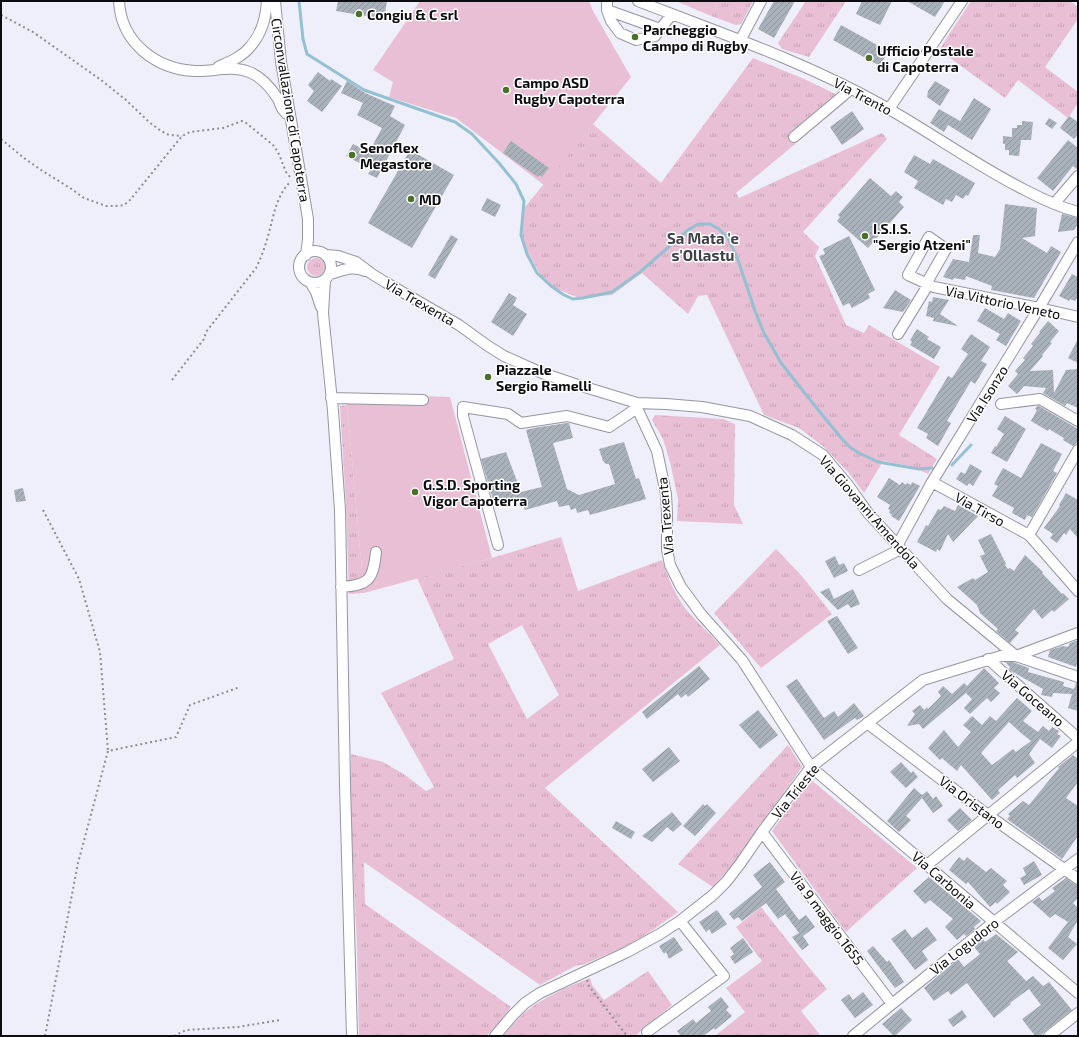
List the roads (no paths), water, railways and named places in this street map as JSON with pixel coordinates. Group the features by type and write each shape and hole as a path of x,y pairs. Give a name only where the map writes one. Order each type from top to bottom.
{"street":[{"path":"119,1 119,8 124,25 132,40 144,53 160,63 178,69 196,71 236,68 250,72 265,82 272,90 283,110 290,116"},
{"path":"214,70 234,60 250,48 263,25 267,1"},
{"name":"Circonvallazione di Capoterra","path":"275,1 281,62 308,219"},
{"name":"Via Trento","path":"638,1 796,63 851,89 889,109 1006,180 1054,204 1078,212"},
{"path":"740,41 762,1"},
{"path":"889,109 962,1"},
{"path":"607,5 612,21 620,33 636,40 655,36 672,14"},
{"path":"607,5 660,29"},
{"path":"794,137 851,89"},
{"path":"1054,204 1078,176"},
{"path":"308,219 314,240 331,264 331,269 327,277 323,313 340,510 352,1036"},
{"path":"306,255 308,219"},
{"name":"Via Isonzo","path":"899,547 932,482 1078,242"},
{"path":"312,252 338,256 356,262 372,274 359,268 345,269 316,283 310,282 302,276 300,271 300,261 312,252"},
{"name":"Via Trexenta","path":"372,274 459,325 504,356 542,372 637,405 657,451 668,512 667,549 670,565 681,587 701,614 742,660 811,767"},
{"path":"310,282 316,292 323,313"},
{"name":"Via Vittorio Veneto","path":"898,334 927,284 934,287 1078,317"},
{"path":"331,398 423,400"},
{"path":"1001,404 1040,399 1078,421"},
{"name":"Via Giovanni Amendola","path":"637,405 666,404 702,407 750,416 792,435 823,456 848,485 868,513 948,599 1016,656 1078,677"},
{"path":"498,545 463,416 463,407 508,414 521,423 567,416 609,426 637,405"},
{"path":"1029,535 1078,450"},
{"name":"Via Tirso","path":"932,482 1029,535 1078,591"},
{"path":"858,570 899,547"},
{"path":"341,587 358,585 366,581 371,576 376,552"},
{"name":"Via Trieste","path":"495,1036 525,1003 540,993 627,952 660,934 680,921 713,895 726,882 740,864 811,767 923,680 988,659 1001,656 1016,656 1078,633"},
{"name":"Via Goceano","path":"988,659 1078,738"},
{"name":"Via Oristano","path":"867,723 988,815 1078,879"},
{"path":"927,865 1078,742"},
{"name":"Via Carbonia","path":"811,767 1078,993"},
{"name":"Via 9 maggio 1655","path":"762,832 892,1004"},
{"name":"Via Logudoro","path":"853,1036 994,922 1078,859"},
{"path":"648,1032 724,976 680,921"},
{"path":"1049,1036 1078,1013"}],"waterway":[{"path":"299,1 303,39 307,54 364,90 455,122 472,134 499,163 516,184 524,201 521,235 527,254 537,273 551,286 573,299 612,292 640,272 688,230 698,224 710,224 719,229 728,238 738,260 764,333 781,363 842,439 851,448 878,462 919,469 932,468"},
{"path":"952,465 971,445"}],"place":[{"name":"Congiu & C srl","path":"359,14"},
{"name":"Parcheggio Campo di Rugby","path":"635,37"},
{"name":"Ufficio Postale di Capoterra","path":"869,58"},
{"name":"Campo ASD Rugby Capoterra","path":"506,90"},
{"name":"Senoflex Megastore","path":"352,155"},
{"name":"MD","path":"411,199"},
{"name":"I.S.I.S. \"Sergio Atzeni\"","path":"865,236"},
{"name":"Piazzale Sergio Ramelli","path":"488,377"},
{"name":"G.S.D. Sporting Vigor Capoterra","path":"415,492"}],"district":[{"name":"Sa Mata 'e s'Ollastu","path":"703,246"}]}
